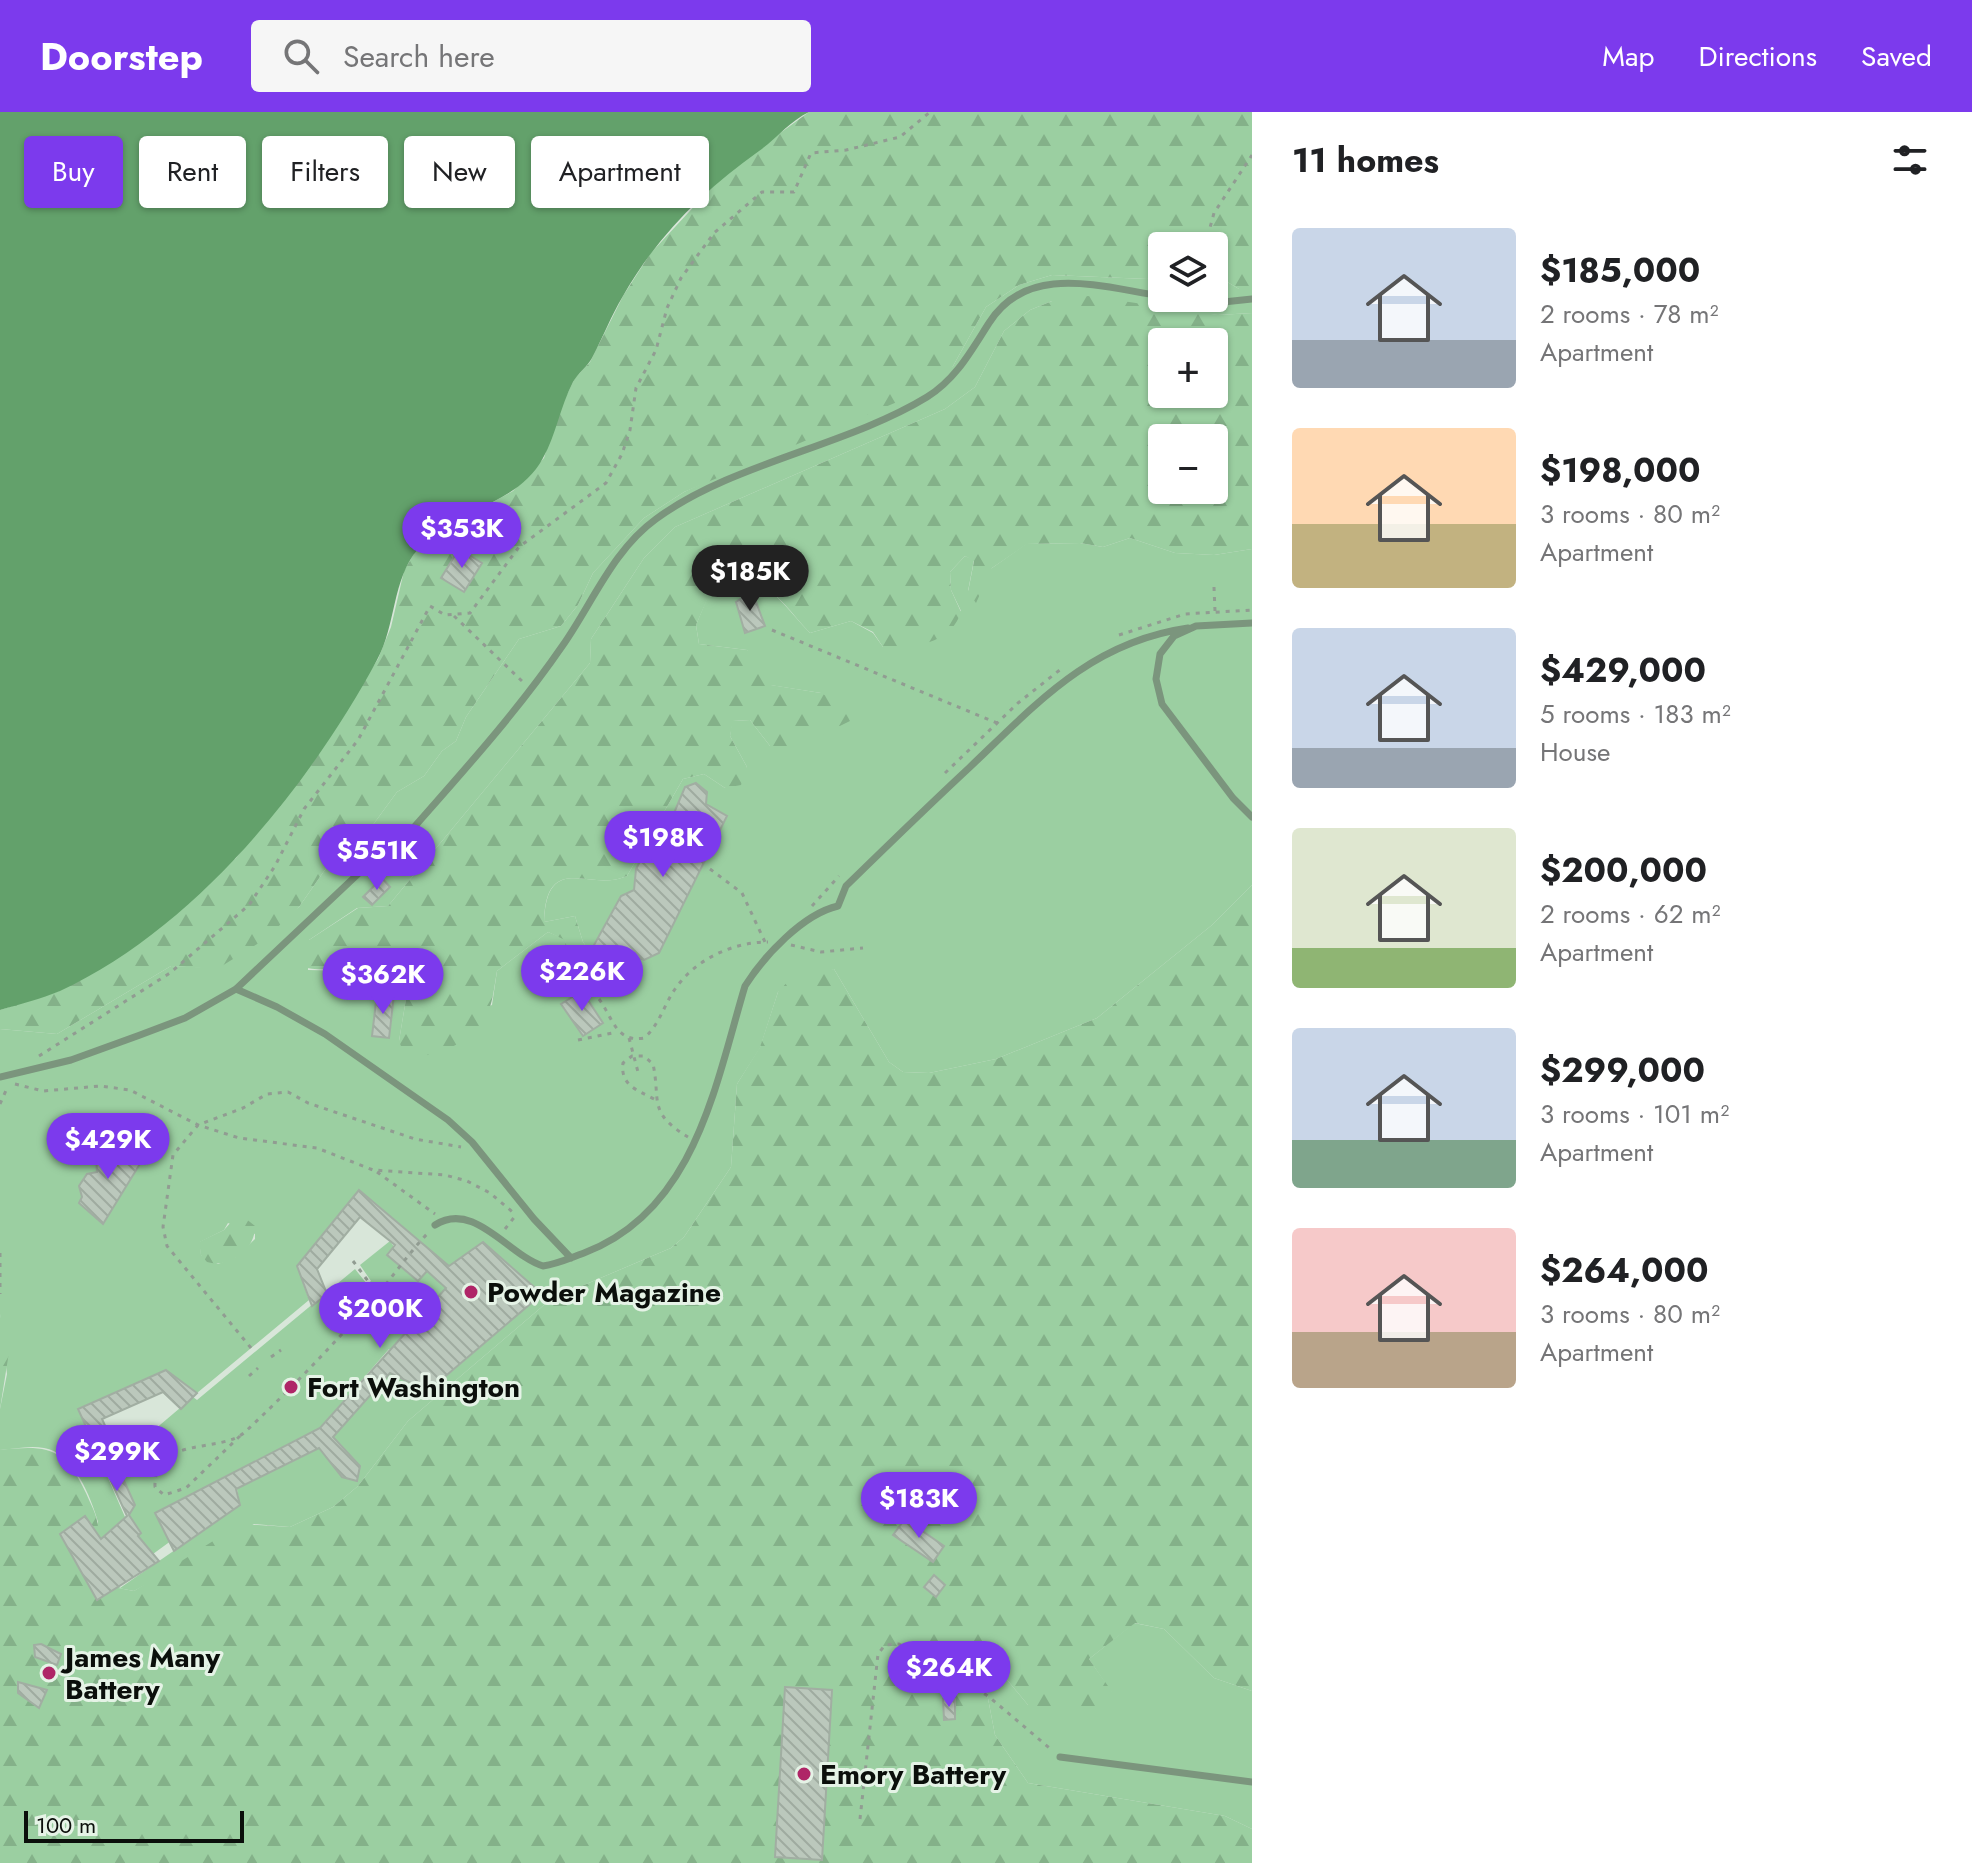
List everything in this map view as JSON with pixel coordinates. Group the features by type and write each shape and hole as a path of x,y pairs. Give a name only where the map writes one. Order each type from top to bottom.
{"lane":[{"path":"401,842 487,744 563,646 629,545 654,520 684,501 924,399 963,365 996,314 1028,291 1043,285 1074,282 1148,294"},
{"path":"1228,302 1252,299"},
{"path":"439,1223 461,1218 472,1221 543,1266 608,1243 648,1211 677,1176 715,1092 745,986 781,944 824,909 838,906 846,886 1043,696 1111,650 1153,633 1215,624 1252,623"},
{"path":"1188,628 1174,636 1160,654 1156,669 1158,696 1233,798 1252,817"},
{"path":"392,838 401,842 406,850 406,859 399,867 390,869 381,865 376,857 377,848 383,840 392,838"},
{"path":"0,1077 140,1035 185,1018 236,989 376,857"},
{"path":"236,989 277,1007 325,1034 448,1120 478,1149 534,1219 571,1258"},
{"path":"1060,1757 1252,1782"}],"path":[{"path":"0,1104 15,1075 170,973 249,905 275,866 304,809 358,740 430,606 445,615 470,613 519,547 606,483 626,442 636,388 656,350 667,308 681,278 714,233 762,192 794,192 811,153 846,150 900,137 930,112"},
{"path":"1206,232 1252,155"},
{"path":"1214,587 1215,624"},
{"path":"454,616 529,688"},
{"path":"772,630 997,723"},
{"path":"710,869 742,893 765,942"},
{"path":"599,999 617,1032 629,1038 644,1038 650,1033 674,989 695,967 719,953 765,942 821,952 863,948"},
{"path":"578,1040 617,1032"},
{"path":"629,1038 638,1072"},
{"path":"654,1099 653,1064 644,1056 632,1056 623,1063 621,1075 628,1085 654,1099 670,1124 694,1141"},
{"path":"9,1083 43,1091 100,1086 130,1090 198,1125 239,1138 317,1148 373,1170 422,1202 439,1223"},
{"path":"251,1348 167,1246 163,1227 173,1155 198,1125 243,1108 267,1094 288,1092 308,1103 415,1139 478,1149"},
{"path":"373,1170 445,1175 467,1181 490,1193 525,1223"},
{"path":"499,1239 516,1215"},
{"path":"240,1436 198,1445 170,1457 155,1474 155,1487 164,1495 186,1488 298,1383 378,1294 420,1241"},
{"path":"0,1253 0,1294"},
{"path":"353,1261 378,1294"},
{"path":"271,1357 281,1350"},
{"path":"249,1376 258,1368"},
{"path":"145,1426 170,1457"},
{"path":"860,1819 878,1654 885,1645 899,1644 988,1696 1060,1757"}],"green space":[{"path":"809,112 1252,112 1252,289 1239,289 1228,282 1228,232 1148,232 1148,279 1052,275 1019,285 986,307 953,366 916,394 684,492 644,518 593,573 578,605 561,626 519,639 466,717 456,741 442,751 424,776 397,792 356,848 329,864 299,907 265,939 217,969 171,966 57,1034 0,1029 0,1010 59,991 236,858 302,775 378,659 391,627 404,571 416,550 432,535 513,491 544,458 558,412 575,378 590,362 623,296 650,254 693,208 709,208 709,190 725,173"},
{"path":"1052,275 1147,279 1148,309 1052,301 1030,310 1004,331 975,387 945,409 675,527 644,558 591,639 590,663 388,906 357,908 309,940 308,970 352,971 381,986 407,993 399,1041 492,1005 497,971 548,932 565,939 565,967 600,965 583,942 575,916 544,922 547,900 553,887 562,880 573,878 613,880 627,876 683,779 704,774 725,788 747,767 730,736 732,721 750,720 770,746 821,693 770,685 747,650 699,644 696,625 716,577 734,577 760,584 810,633 851,621 873,633 883,647 961,611 951,590 950,572 965,556 974,560 968,591 992,568 1026,544 1080,543 1103,547 1130,538 1175,553 1214,555 1252,549 1252,885 1212,925 1097,1018 996,1059 929,1073 903,1072 889,1062 834,969 778,992 760,1048 737,1084 731,1167 684,1237 671,1248 551,1299 408,1421 358,1486 333,1507 290,1527 254,1524 134,1591 113,1587 89,1543 98,1522 91,1500 72,1467 54,1451 44,1448 0,1450 0,1409 7,1374 0,1314 0,1029 57,1034 171,966 217,968 299,907 329,864 356,848 397,792 424,776 442,751 456,741 466,717 519,639 561,626 578,605 593,573 644,518 684,492 953,366 986,307 1019,285","holes":["358,1191 449,1266 541,1295 429,1391 390,1373 333,1437 360,1466 357,1481 342,1477 320,1448 237,1489 240,1505 120,1588 95,1544 125,1517 78,1409 166,1370 197,1393 309,1300 297,1266","228,1223 255,1234 255,1239 236,1257 218,1264 201,1255 200,1242 224,1230"]},
{"path":"1228,282 1239,289 1252,289 1252,313 1218,315 1182,312 1228,312"},
{"path":"1088,296 1148,305 1148,312 1252,313 1252,549 1214,555 1175,553 1130,538 1103,547 1080,543 1027,544 992,568 976,603 968,592 974,561 965,556 950,572 951,590 961,612 956,623 940,638 906,647 883,647 873,632 851,621 810,633 771,591 760,584 734,577 717,577 696,625 699,644 747,650 765,662 771,685 821,693 846,706 850,721 789,751 770,746 750,720 733,721 730,736 747,767 741,785 725,788 704,774 683,779 627,876 613,880 573,878 562,880 553,887 547,900 544,922 575,916 583,942 600,965 599,978 573,976 567,966 565,940 548,932 497,971 488,1013 479,1027 449,1048 425,1056 414,1056 404,1054 399,1041 407,993 353,971 317,969 297,963 309,940 358,908 388,906 590,663 591,639 644,558 675,527 945,409 975,387 1004,331 1030,310 1052,301"},
{"path":"1252,885 1252,1691 1214,1678 1164,1629 1135,1623 1089,1659 1115,1696 1113,1711 1104,1715 1028,1705 994,1664 986,1661 982,1667 995,1735 1028,1783 1225,1816 1252,1829 1252,1863 0,1863 0,1450 43,1449 53,1452 70,1466 96,1515 98,1529 92,1537 113,1587 134,1591 240,1524 290,1527 333,1507 358,1486 408,1421 551,1299 671,1248 684,1237 731,1167 737,1084 760,1047 778,992 795,974 834,969 889,1062 903,1072 929,1073 996,1059 1097,1018 1212,925"},
{"path":"245,1218 255,1226 246,1249 224,1263 207,1262 201,1255 199,1242 224,1230 232,1221"},
{"path":"390,1241 418,1281 427,1271 448,1290 409,1358 389,1349 320,1428 220,1479 223,1503 153,1554 121,1550 140,1533 129,1515 135,1505 115,1461 148,1434 159,1449 165,1446 154,1430 193,1397 197,1400 355,1269 367,1284 371,1281 360,1265"},
{"path":"0,1314 9,1352 0,1409"},
{"path":"1134,1623 1164,1629 1214,1678 1252,1691 1252,1829 1225,1816 1028,1783 995,1735 982,1667 986,1661 994,1664 1028,1705 1114,1696 1089,1659"}],"shaded area":[{"path":"0,112 809,112 709,191 709,136 531,136 531,208 691,208 666,234 636,274 592,358 573,382 543,458 532,474 517,487 448,525 418,549 403,574 383,647 349,708 282,805 201,893 156,931 109,964 60,991 0,1010"}],"building":[{"path":"459,549 482,563 464,592 441,578"},
{"path":"752,591 765,626 745,633 736,602"},
{"path":"696,783 707,792 706,804 727,816 659,953 644,960 631,955 627,964 594,945 621,896 634,890 636,869 661,821 674,813 685,787"},
{"path":"382,878 390,887 372,905 363,897"},
{"path":"582,991 603,1023 583,1036 561,1004"},
{"path":"377,993 394,995 389,1038 372,1036"},
{"path":"106,1146 118,1146 143,1159 103,1224 79,1203 82,1197 79,1186 87,1174 97,1172 96,1156"},
{"path":"359,1190 449,1266 483,1242 542,1294 428,1391 390,1373 333,1437 360,1466 357,1481 342,1477 319,1448 236,1489 240,1505 174,1551 155,1513 320,1428 446,1288 427,1271 418,1281 387,1255 395,1245 360,1217 317,1269 327,1294 312,1306 297,1266"},
{"path":"166,1370 197,1393 181,1409 163,1392 102,1419 120,1458 115,1461 135,1505 129,1515 141,1533 138,1536 159,1561 97,1600 60,1534 85,1516 101,1539 127,1516 78,1409"},
{"path":"905,1519 944,1546 933,1562 893,1535"},
{"path":"934,1575 945,1585 936,1597 924,1587"},
{"path":"41,1644 61,1654 57,1665 35,1657 34,1645"},
{"path":"18,1682 47,1690 39,1708 18,1693"},
{"name":"Emory Battery","path":"785,1687 832,1690 822,1860 775,1857"},
{"path":"943,1699 955,1699 955,1719 944,1720"}],"place":[{"name":"Powder Magazine","path":"471,1292"},
{"name":"Fort Washington","path":"291,1387"},
{"name":"James Many Battery","path":"49,1673"},
{"name":"Emory Battery","path":"804,1774"}]}
